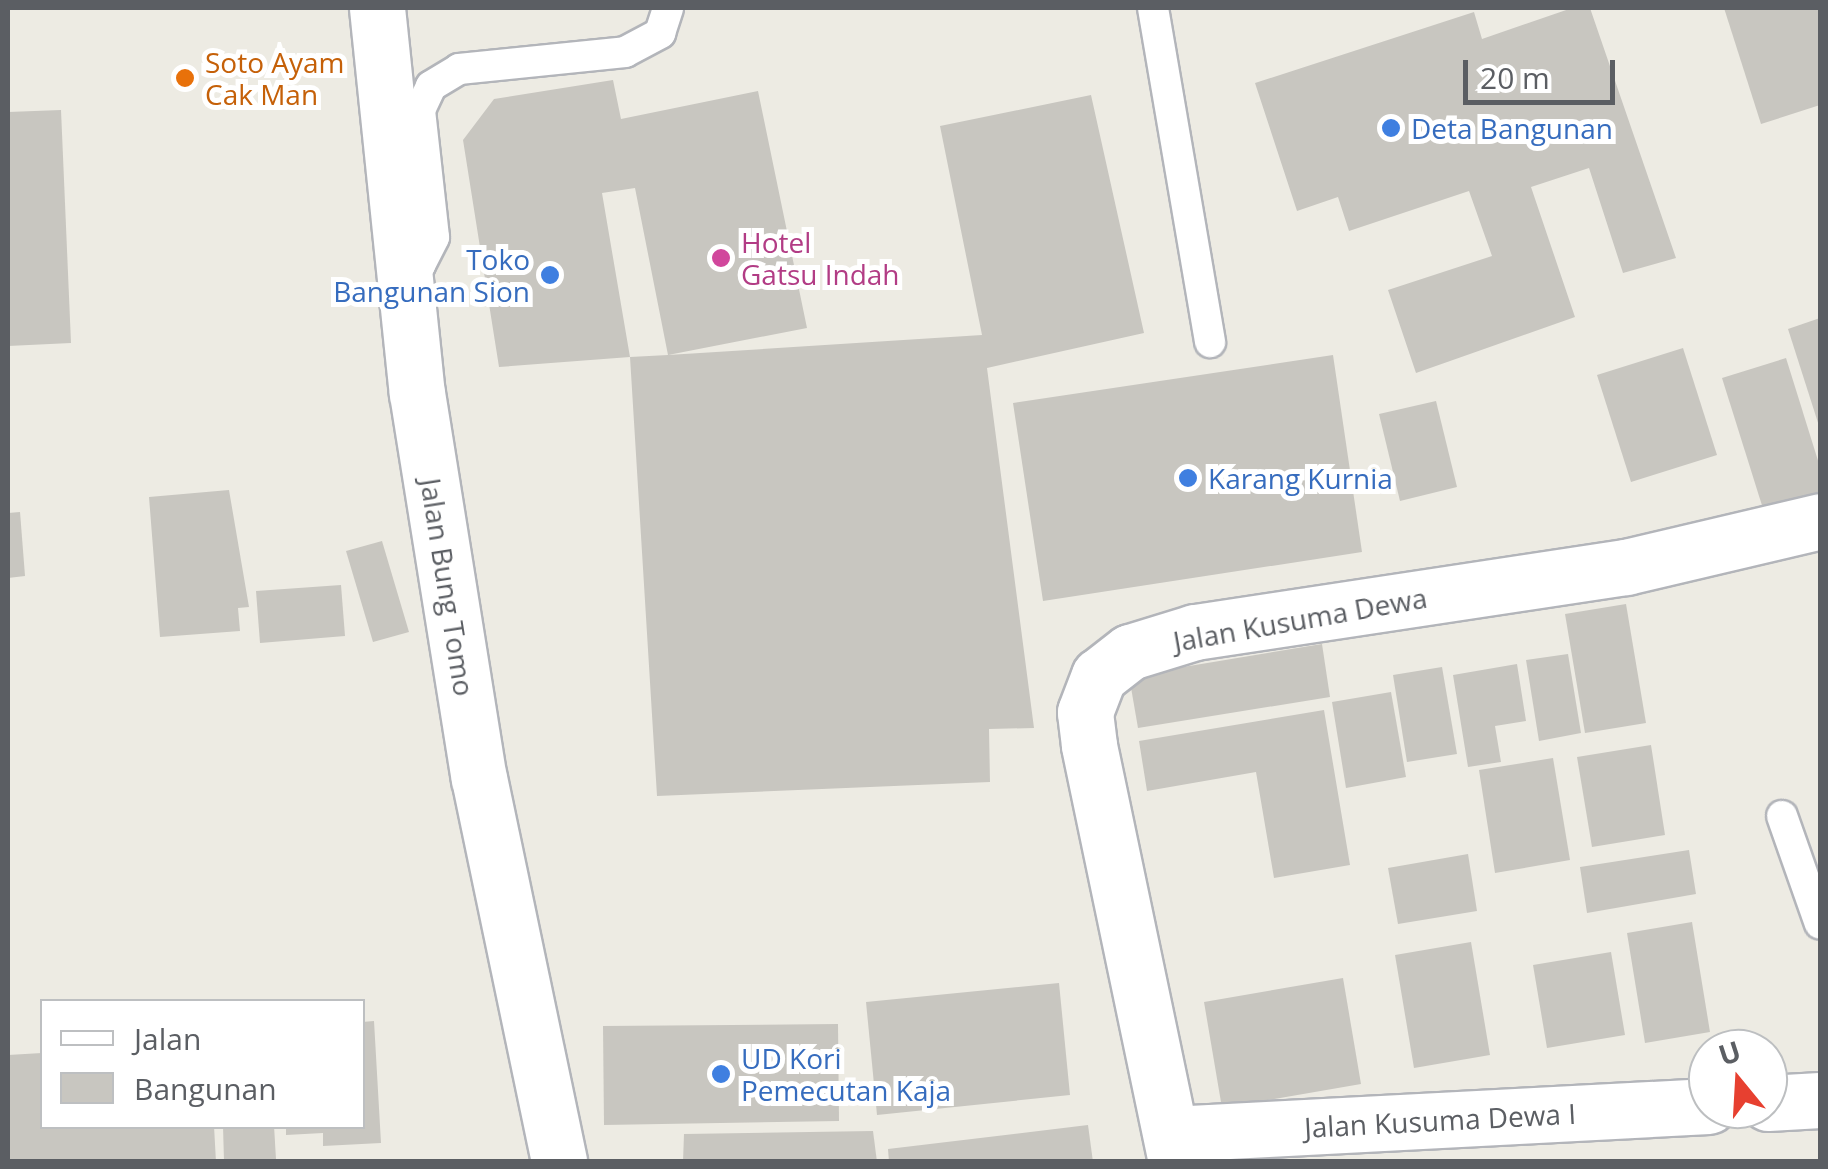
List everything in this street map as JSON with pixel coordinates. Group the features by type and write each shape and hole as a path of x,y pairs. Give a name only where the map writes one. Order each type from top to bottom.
{"street":[{"name":"Jalan Bung Tomo","path":"377,8 400,272 479,778 559,1162"},
{"name":"Jalan Kusuma Dewa","path":"1174,1148 1089,745 1085,712 1099,676 1130,652 1196,632 1626,567 1820,521"},
{"path":"1788,1101 1820,1100"},
{"name":"Jalan Kusuma Dewa I","path":"1174,1148 1688,1108"}],"lane":[{"path":"400,272 420,265 434,237 420,110 431,86 459,69 625,52 660,33 668,8"},
{"path":"1153,8 1210,342"},
{"path":"1782,816 1820,924"}],"building":[{"path":"1572,8 1590,8 1676,258 1623,273 1589,168 1531,187 1575,317 1416,373 1388,290 1492,256 1469,191 1349,231 1338,197 1297,211 1255,83 1474,12 1482,39"},
{"path":"1724,8 1820,8 1820,105 1761,124"},
{"path":"613,80 621,119 758,91 807,328 668,355 635,188 602,193 630,357 499,367 463,140 494,99"},
{"path":"1091,95 1144,333 987,368 1034,728 989,729 990,782 657,796 630,357 982,335 940,126"},
{"path":"61,110 71,343 8,346 8,112"},
{"path":"1820,318 1820,429 1788,329"},
{"path":"1683,348 1717,455 1631,482 1597,375"},
{"name":"Karang Kurnia","path":"1333,355 1362,552 1043,601 1013,403"},
{"path":"1786,358 1820,467 1820,497 1765,515 1722,378"},
{"path":"1436,401 1457,487 1400,501 1379,414"},
{"path":"229,490 249,607 238,608 240,631 160,637 149,497"},
{"path":"20,512 25,576 8,578 8,513"},
{"path":"382,541 409,632 373,642 346,551"},
{"path":"341,585 345,636 260,643 256,591"},
{"path":"1626,604 1646,723 1585,733 1565,614"},
{"path":"1322,644 1330,697 1138,728 1129,676"},
{"path":"1568,654 1581,733 1539,741 1526,660"},
{"path":"1517,664 1526,721 1495,726 1501,762 1468,767 1453,675"},
{"path":"1442,667 1457,754 1407,762 1393,675"},
{"path":"1391,692 1406,777 1346,788 1332,702"},
{"path":"1324,710 1350,865 1274,878 1256,772 1147,791 1139,741"},
{"path":"1651,745 1665,835 1592,847 1577,757"},
{"path":"1553,758 1570,860 1495,873 1479,770"},
{"path":"1689,850 1696,894 1587,913 1580,867"},
{"path":"1468,854 1477,911 1398,924 1388,868"},
{"path":"1692,922 1710,1029 1688,1029 1688,1036 1645,1043 1627,933"},
{"path":"1471,942 1490,1055 1414,1068 1395,955"},
{"path":"1611,952 1625,1035 1547,1048 1533,965"},
{"path":"1343,978 1361,1084 1222,1108 1204,1002"},
{"path":"1059,983 1070,1095 877,1115 866,1002"},
{"path":"374,1021 381,1143 323,1146 323,1133 286,1135 286,1129 365,1129 365,1022"},
{"name":"UD Kori Pemecutan Kaja","path":"838,1024 839,1121 604,1125 603,1026"},
{"path":"40,1053 40,1129 214,1129 216,1162 8,1162 8,1055"},
{"path":"1088,1125 1093,1162 889,1162 888,1149"},
{"path":"223,1129 274,1129 276,1159 224,1161"},
{"path":"873,1131 877,1162 683,1162 684,1134"}],"place":[{"name":"Soto Ayam Cak Man","path":"185,78"},
{"name":"Deta Bangunan","path":"1391,128"},
{"name":"Hotel Gatsu Indah","path":"721,258"},
{"name":"Toko Bangunan Sion","path":"550,275"},
{"name":"Karang Kurnia","path":"1188,478"},
{"name":"UD Kori Pemecutan Kaja","path":"721,1074"}]}
